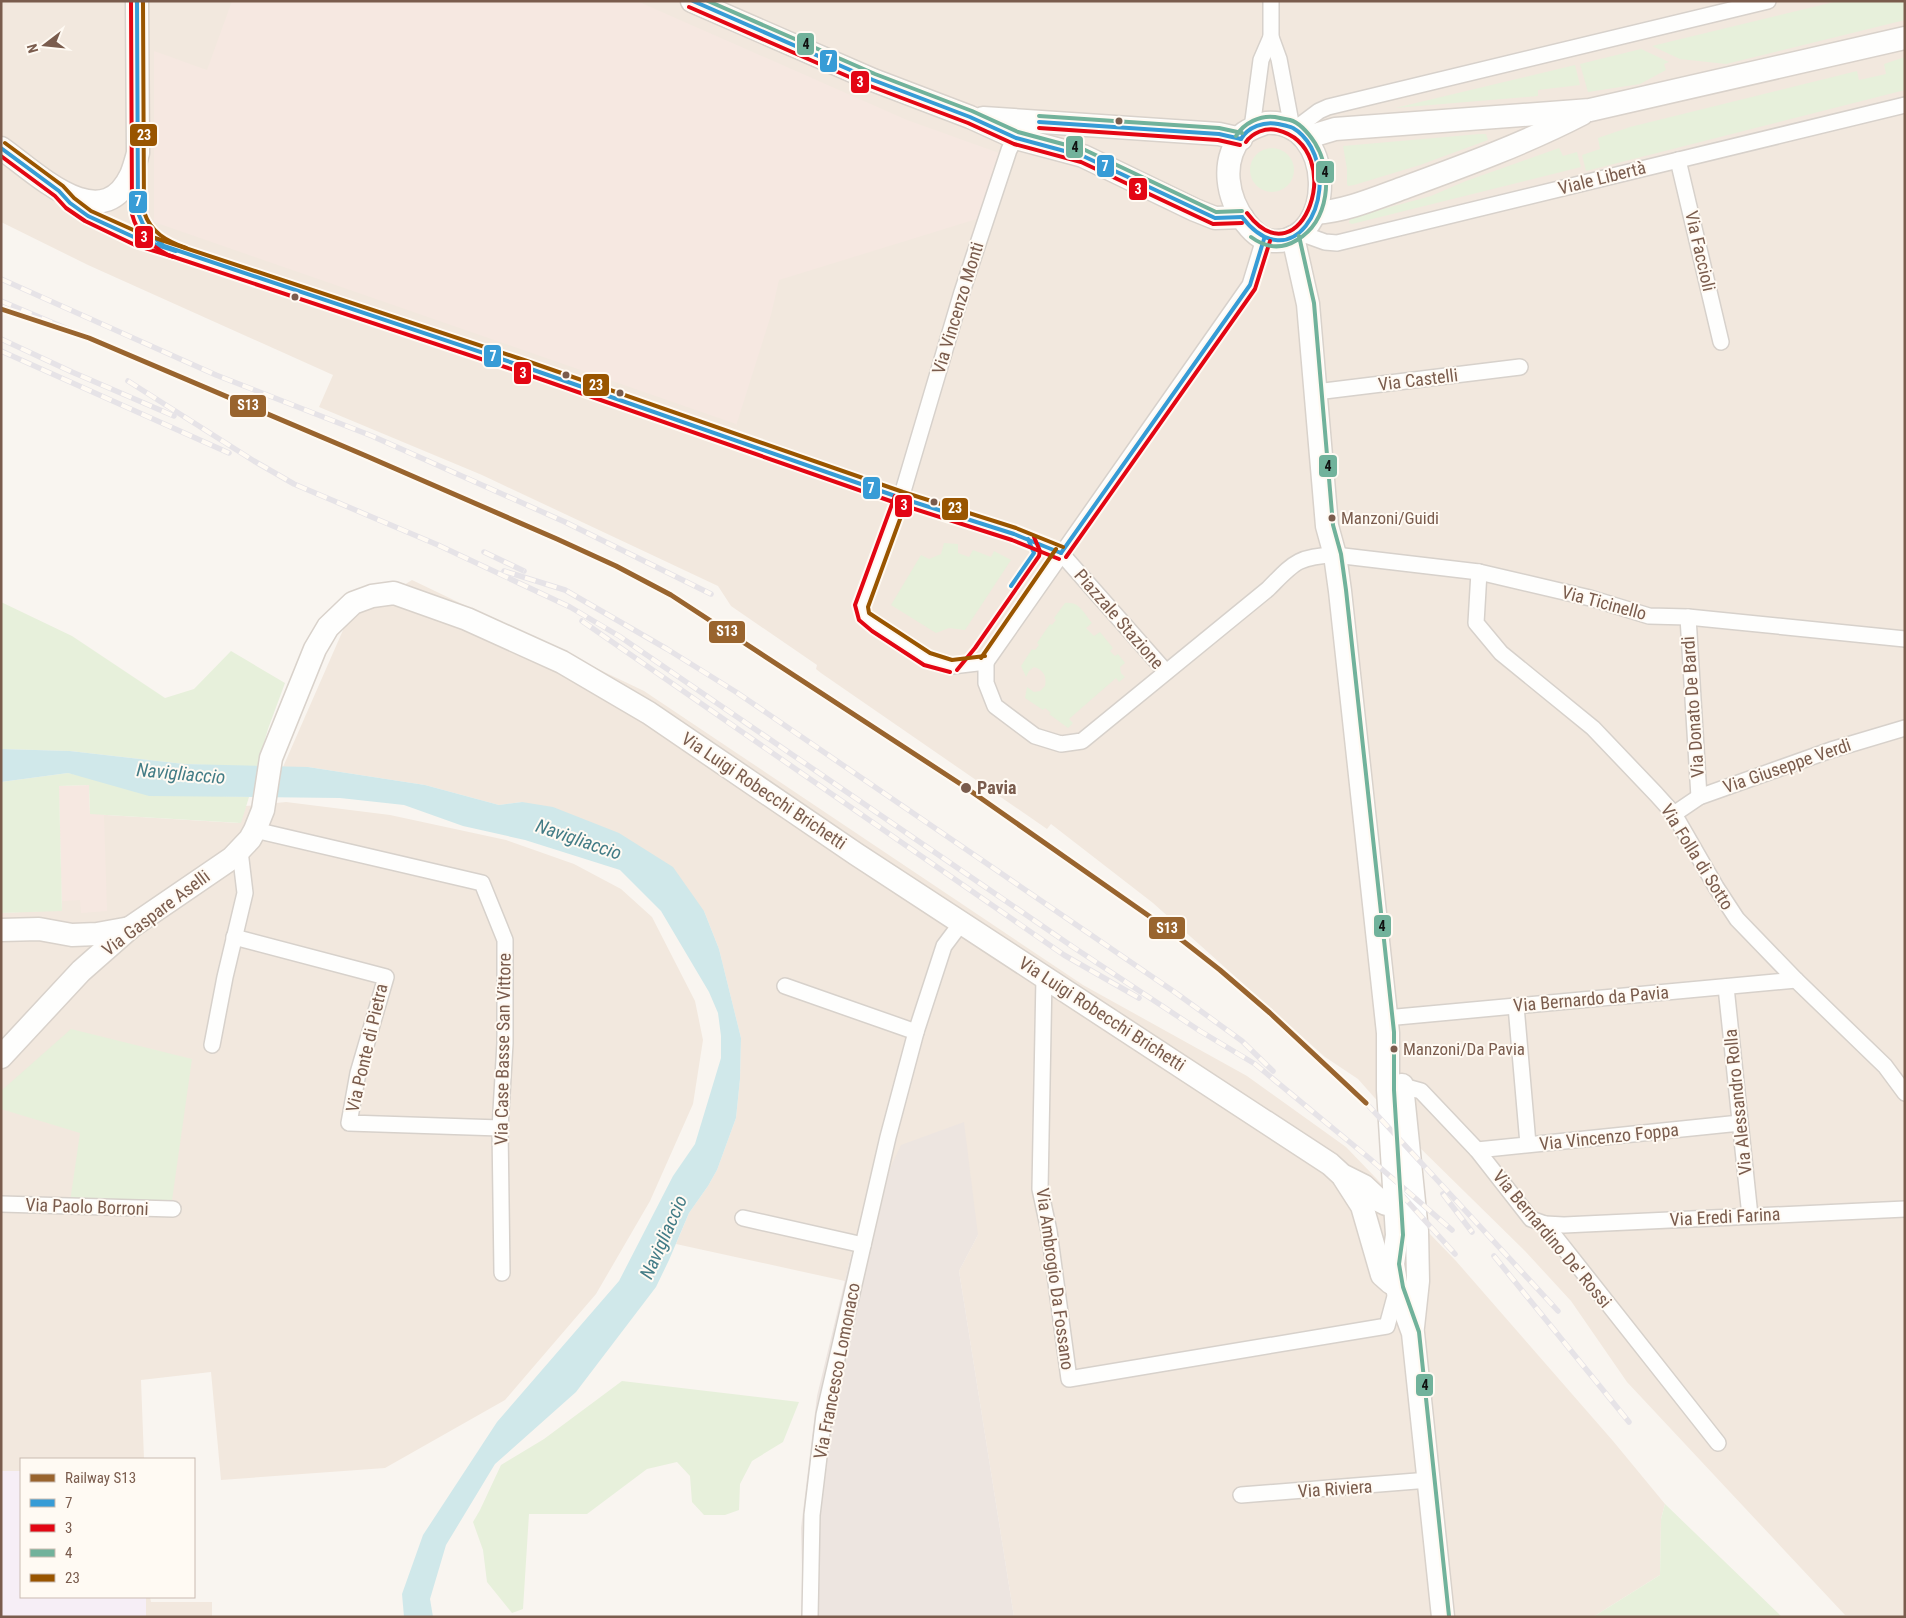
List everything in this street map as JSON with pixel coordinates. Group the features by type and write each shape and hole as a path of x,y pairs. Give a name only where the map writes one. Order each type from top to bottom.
{"street":[{"path":"137,1 139,221 147,234 170,249"},
{"path":"692,1 873,80 970,117 1019,130 1083,156 1194,210 1215,218 1242,217"},
{"path":"1271,1 1271,37 1279,59 1297,132 1316,158 1320,174 1320,191 1315,214 1309,225 1297,235 1274,241 1264,239 1252,230 1242,217 1234,205 1228,178 1234,151 1246,133 1261,60 1271,37"},
{"path":"1297,132 1319,111 1328,107 1768,1"},
{"path":"1019,130 1219,134 1246,133 1274,123 1297,132 1590,110 1905,38"},
{"name":"Viale Libertà","path":"1297,235 1336,243 1905,105"},
{"path":"1315,214 1342,210 1444,173 1546,132 1590,110"},
{"name":"Via Vincenzo Monti","path":"901,498 962,292 1009,150 1019,130"},
{"path":"1,148 60,191 70,203 96,220 138,239 170,249"},
{"path":"60,191 88,202 98,202 114,196 122,189 131,174 138,153"},
{"name":"Via Faccioli","path":"1678,160 1722,342"},
{"path":"1297,235 1308,304 1327,526 1335,555 1340,591 1395,1088 1408,1257 1418,1276 1413,1333 1443,1617"},
{"path":"901,498 861,607 864,617 927,659 952,666 986,662 1250,285 1264,239"},
{"name":"Piazzale Stazione","path":"170,249 525,367 901,498 1021,536 1061,553 1166,672 1082,741 1061,744 1035,736 995,706 986,683 986,662"},
{"name":"Via Castelli","path":"1316,392 1520,367"},
{"name":"Via Ticinello","path":"1166,672 1264,592 1292,565 1311,556 1335,555 1479,572 1590,598 1649,616 1688,617 1905,639"},
{"name":"Via Folla di Sotto","path":"1479,572 1476,623 1501,653 1593,728 1656,794 1674,814 1716,887 1737,919 1796,980 1885,1066 1905,1093"},
{"name":"Via Luigi Robecchi Brichetti","path":"259,820 271,758 314,649 328,627 353,603 372,596 394,593 467,620 562,662 649,713 856,854 1330,1164 1379,1202"},
{"name":"Via Donato De Bardi","path":"1688,617 1699,797"},
{"name":"Via Giuseppe Verdi","path":"1674,814 1699,797 1832,750 1905,728"},
{"name":"Via Gaspare Aselli","path":"1,1057 81,971 131,928 240,851 259,820"},
{"name":"Via Case Basse San Vittore","path":"259,820 482,883 505,940 504,1043 500,1128 502,1273"},
{"path":"212,1045 245,893 240,851"},
{"name":"Via Francesco Lomonaco","path":"810,1617 812,1515 824,1415 888,1137 916,1032 944,946 962,922"},
{"path":"1,930 39,929 72,935 98,934 131,928"},
{"name":"Via Ponte di Pietra","path":"234,937 386,977 358,1073 349,1123 500,1128"},
{"name":"Via Ambrogio Da Fossano","path":"1044,977 1040,1188 1049,1231 1069,1379 1387,1326 1397,1290"},
{"name":"Via Bernardo da Pavia","path":"1387,1025 1516,1006 1796,980"},
{"path":"785,986 916,1032"},
{"name":"Via Alessandro Rolla","path":"1726,987 1750,1216"},
{"path":"1516,1006 1528,1144"},
{"path":"1395,1088 1379,1202 1382,1275 1397,1290"},
{"name":"Via Bernardino De' Rossi","path":"1395,1088 1421,1091 1477,1150 1531,1219 1545,1224 1718,1443"},
{"name":"Via Vincenzo Foppa","path":"1477,1150 1740,1124"},
{"path":"1379,1202 1407,1233"},
{"name":"Via Paolo Borroni","path":"1,1204 173,1209"},
{"name":"Via Eredi Farina","path":"1545,1224 1564,1226 1905,1208"},
{"path":"743,1218 864,1245"},
{"path":"1407,1233 1392,1264 1397,1290 1413,1333"},
{"path":"1397,1290 1409,1288 1418,1276"},
{"name":"Via Riviera","path":"1241,1496 1412,1483 1429,1480"}],"shaded area":[{"path":"1,1 1905,1 1905,1617 1845,1615 1627,1382 1571,1301 1525,1251 1413,1141 1358,1079 1325,1057 1153,903 1051,824 1047,829 821,673 816,669 817,665 731,606 718,586 482,475 319,407 333,375 88,265 1,222"},
{"path":"232,1 637,1 907,120 1002,154 980,218 779,280 771,315 736,426 736,424 154,222 154,51 207,70"},
{"path":"412,580 644,691 1083,985 1247,1076 1346,1147 1456,1261 1613,1441 1665,1504 1661,1519 1660,1575 1593,1617 1014,1617 959,1271 978,1235 853,1247 845,1281 676,1244 689,1213 717,1170 736,1118 740,1079 741,1038 719,949 704,911 522,802 499,805 425,785 308,767 283,767 347,621"},
{"path":"89,785 90,814 104,814 107,911 81,913 80,900 62,901 59,786"},
{"path":"59,786 90,814 238,823 246,806 286,802 390,815 506,840 574,864 621,889 652,917 695,1001 703,1040 693,1104 650,1201 596,1294 505,1400 385,1468 221,1480 211,1372 141,1380 144,1458 20,1458 20,1598 150,1598 151,1602 212,1602 212,1617 1,1617 1,913 62,910"},
{"path":"964,1122 978,1235 959,1271 1014,1617 803,1617 801,1528 817,1396 853,1247 901,1145"},
{"path":"1,1471 20,1471 20,1598 146,1598 146,1617 1,1617"}],"green space":[{"path":"1838,1 1905,1 1905,20 1726,64 1680,59 1652,46"},
{"path":"1641,49 1669,62 1664,64 1666,70 1640,84 1588,92 1580,64"},
{"path":"1905,57 1905,90 1586,171 1582,155 1600,149 1598,138 1630,127 1857,71 1859,80 1886,74 1884,64"},
{"path":"1575,65 1580,85 1538,90 1538,96 1395,108"},
{"path":"1486,134 1488,140 1420,165 1354,185 1348,186 1347,184 1347,169 1343,146"},
{"path":"1276,148 1288,154 1293,161 1293,179 1288,186 1281,191 1268,192 1260,189 1253,182 1250,166 1253,158 1260,151"},
{"path":"1559,148 1563,156 1577,152 1581,167 1352,224 1349,223 1350,218 1431,196 1466,181"},
{"path":"944,543 958,544 958,553 969,557 973,550 991,557 994,551 1011,560 965,630 949,628 936,633 891,605 921,555 929,559 941,554"},
{"path":"1,602 72,636 165,698 194,689 231,651 285,683 268,729 257,767 184,764 70,751 1,749"},
{"path":"1065,603 1074,604 1081,608 1092,623 1086,628 1094,636 1100,632 1113,648 1110,651 1115,656 1118,654 1125,663 1120,667 1121,673 1125,677 1119,682 1116,678 1069,719 1073,723 1068,728 1049,714 1051,713 1045,708 1043,710 1025,698 1027,687 1034,692 1040,691 1045,686 1046,680 1044,674 1034,667 1026,677 1021,666 1032,649 1035,650 1039,645 1037,643 1050,624 1052,625 1056,620 1054,618"},
{"path":"68,773 112,783 158,790 249,797 241,823 90,814 89,785 59,786 62,911 1,913 1,782"},
{"path":"71,1029 192,1059 172,1200 70,1202 80,1133 1,1109 1,1091"},
{"path":"622,1381 799,1402 783,1442 752,1461 740,1484 739,1510 725,1515 704,1515 692,1502 690,1476 677,1462 647,1469 587,1514 529,1514 523,1609 512,1613 487,1582 483,1550 473,1522 501,1465 544,1439"},
{"path":"1665,1504 1782,1617 1593,1617 1660,1575 1661,1519"}],"water":[{"name":"Navigliaccio","path":"1,749 70,751 184,764 308,767 425,785 499,805 522,802 553,807 619,833 673,867 704,911 719,949 741,1038 740,1079 736,1118 717,1170 689,1213 656,1287 576,1392 495,1464 446,1545 430,1599 433,1617 404,1617 402,1594 423,1535 497,1422 619,1281 673,1176 695,1144 721,1058 718,1013 709,992 661,911 620,870 525,840 463,826 404,805 340,798 149,796 68,773 1,782"}],"railway":[{"path":"1,279 216,375 372,436 565,522 711,594"},
{"path":"1,301 89,338"},
{"path":"1,339 174,416"},
{"path":"1,351 229,453"},
{"path":"128,381 254,461 294,484 438,545 570,607 619,636 1073,947 1200,1031 1255,1064 1369,1158 1452,1230"},
{"path":"484,552 524,571"},
{"path":"504,571 565,590 667,649 736,692 1176,993 1242,1041 1273,1071"},
{"path":"582,621 1064,955 1139,998"},
{"path":"1366,1103 1558,1311"},
{"path":"1401,1194 1455,1254"},
{"path":"1443,1194 1472,1232"},
{"path":"1494,1256 1629,1422"}],"rail line":[{"name":"S13","path":"1,309 89,338 364,455 557,539 616,566 671,595 962,785 1169,930 1270,1013 1366,1103"}],"transit line":[{"name":"3","path":"131,1 132,214 141,233 161,251 168,255 523,373 899,504 1012,540 1059,559"},
{"name":"7","path":"137,1 138,213 146,231 164,246 525,367 901,498 1014,534 1061,553"},
{"name":"23","path":"143,1 144,212 155,231 186,248"},
{"name":"7","path":"693,1 873,80 970,117 1016,138 1083,156 1215,218 1242,217"},
{"name":"4","path":"708,1 875,74 972,111 1018,132 1085,150 1216,212 1242,211"},
{"name":"3","path":"689,7 870,86 968,123 1014,144 1081,162 1213,224 1242,223"},
{"name":"4","path":"1039,116 1219,128 1242,133"},
{"name":"4","path":"1236,136 1243,127 1264,117 1294,121 1301,126 1315,143 1325,169 1325,196 1322,209 1308,232 1291,243 1279,246 1262,244 1251,237"},
{"name":"7","path":"1039,122 1219,134 1241,139"},
{"name":"7","path":"1241,139 1252,128 1267,123 1291,127 1296,130 1311,147 1318,168 1319,190 1315,209 1306,226 1293,237 1278,240 1260,234 1242,217"},
{"name":"3","path":"1039,128 1218,140 1240,145"},
{"name":"3","path":"1246,142 1252,136 1268,129 1277,130 1299,142 1311,161 1314,183 1310,205 1300,223 1285,233 1267,231 1247,213"},
{"name":"23","path":"5,143 63,186 74,198 91,211 140,233 527,361 903,492 1016,528 1063,547"},
{"name":"7","path":"1,148 59,191 70,203 88,216 138,239 176,251"},
{"name":"3","path":"1,156 85,221 135,245 174,257"},
{"name":"4","path":"1299,236 1314,303 1333,525 1341,554 1346,590 1394,1032 1394,1090 1403,1235 1399,1264 1403,1287 1419,1332 1449,1616"},
{"name":"7","path":"1061,553 1250,285 1264,239"},
{"name":"3","path":"1066,557 1255,289 1270,241"},
{"name":"3","path":"895,496 855,605 859,620 872,631 924,665 950,672"},
{"name":"23","path":"907,500 868,607 869,613 930,653 952,660 985,656"},
{"name":"3","path":"957,670 975,648 1039,556 1040,551 1034,537"},
{"name":"7","path":"1011,586 1034,553 1028,539"},
{"name":"23","path":"981,658 1056,549"}],"place":[{"name":"Manzoni/Guidi","path":"1332,518"},
{"name":"Pavia","path":"966,788"},
{"name":"Manzoni/Da Pavia","path":"1394,1049"}]}
